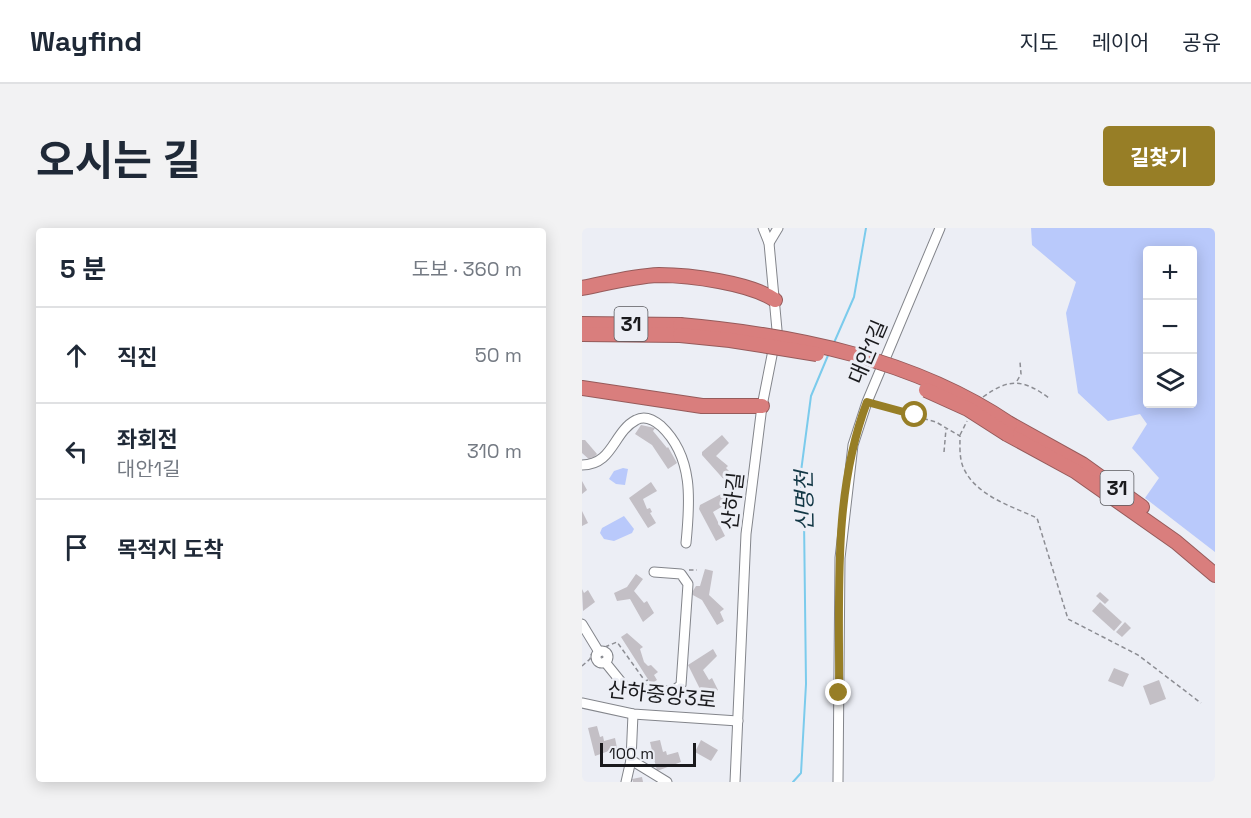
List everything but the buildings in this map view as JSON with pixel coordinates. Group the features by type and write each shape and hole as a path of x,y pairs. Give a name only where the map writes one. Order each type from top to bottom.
{"highway":[{"path":"582,288 661,275 736,284 765,293 775,300"},
{"name":"31","path":"582,324 680,330"},
{"path":"582,334 680,330 784,347 871,369 968,409 1009,429 1075,471 1176,542 1215,575"},
{"path":"582,388 702,406 762,406"},
{"name":"31","path":"1009,429 1090,470 1215,564"}],"street":[{"name":"산하길","path":"735,782 746,534 762,406 777,330 769,266 769,243 763,228"},
{"path":"769,243 778,228"},
{"name":"대안1길","path":"838,782 841,537 853,445 867,402 940,228"},
{"path":"582,465 595,464 607,456 626,427 638,418 646,417 659,424 683,454 690,507 686,543"},
{"path":"582,624 596,649 607,654 605,662 621,685 630,690 673,691 681,685 688,584 681,574 654,572"},
{"name":"산하중앙3로","path":"582,703 633,714 738,721"},
{"path":"627,782 631,760 633,714"},
{"path":"631,760 667,782"}],"path":[{"path":"1017,382 1021,374 1020,362"},
{"path":"978,402 995,388 1017,382 1049,398"},
{"path":"867,402 915,415 960,436"},
{"path":"969,417 960,436 963,468 971,480 993,497 1037,518 1068,619 1138,655 1201,703"},
{"path":"944,452 946,428"},
{"path":"582,666 596,649 606,648 617,642 645,681 648,680"},
{"path":"620,646 624,643"},
{"path":"629,659 633,656"}],"shaded area":[{"path":"1031,228 1215,228 1215,552 1145,498 1159,478 1132,448 1147,424 1140,414 1108,421 1078,393 1066,313 1076,282 1032,245"},
{"path":"628,469 625,485 616,484 609,479 614,471"},
{"path":"624,516 634,529 632,533 614,541 604,539 600,533 602,528"}],"waterway":[{"name":"신명천","path":"833,345 854,297 866,228"},
{"name":"신명천","path":"793,782 801,773 806,684 804,519 800,479 811,396 829,353"}],"route":[{"path":"839,693 841,537 853,445 867,402 915,415"}]}
